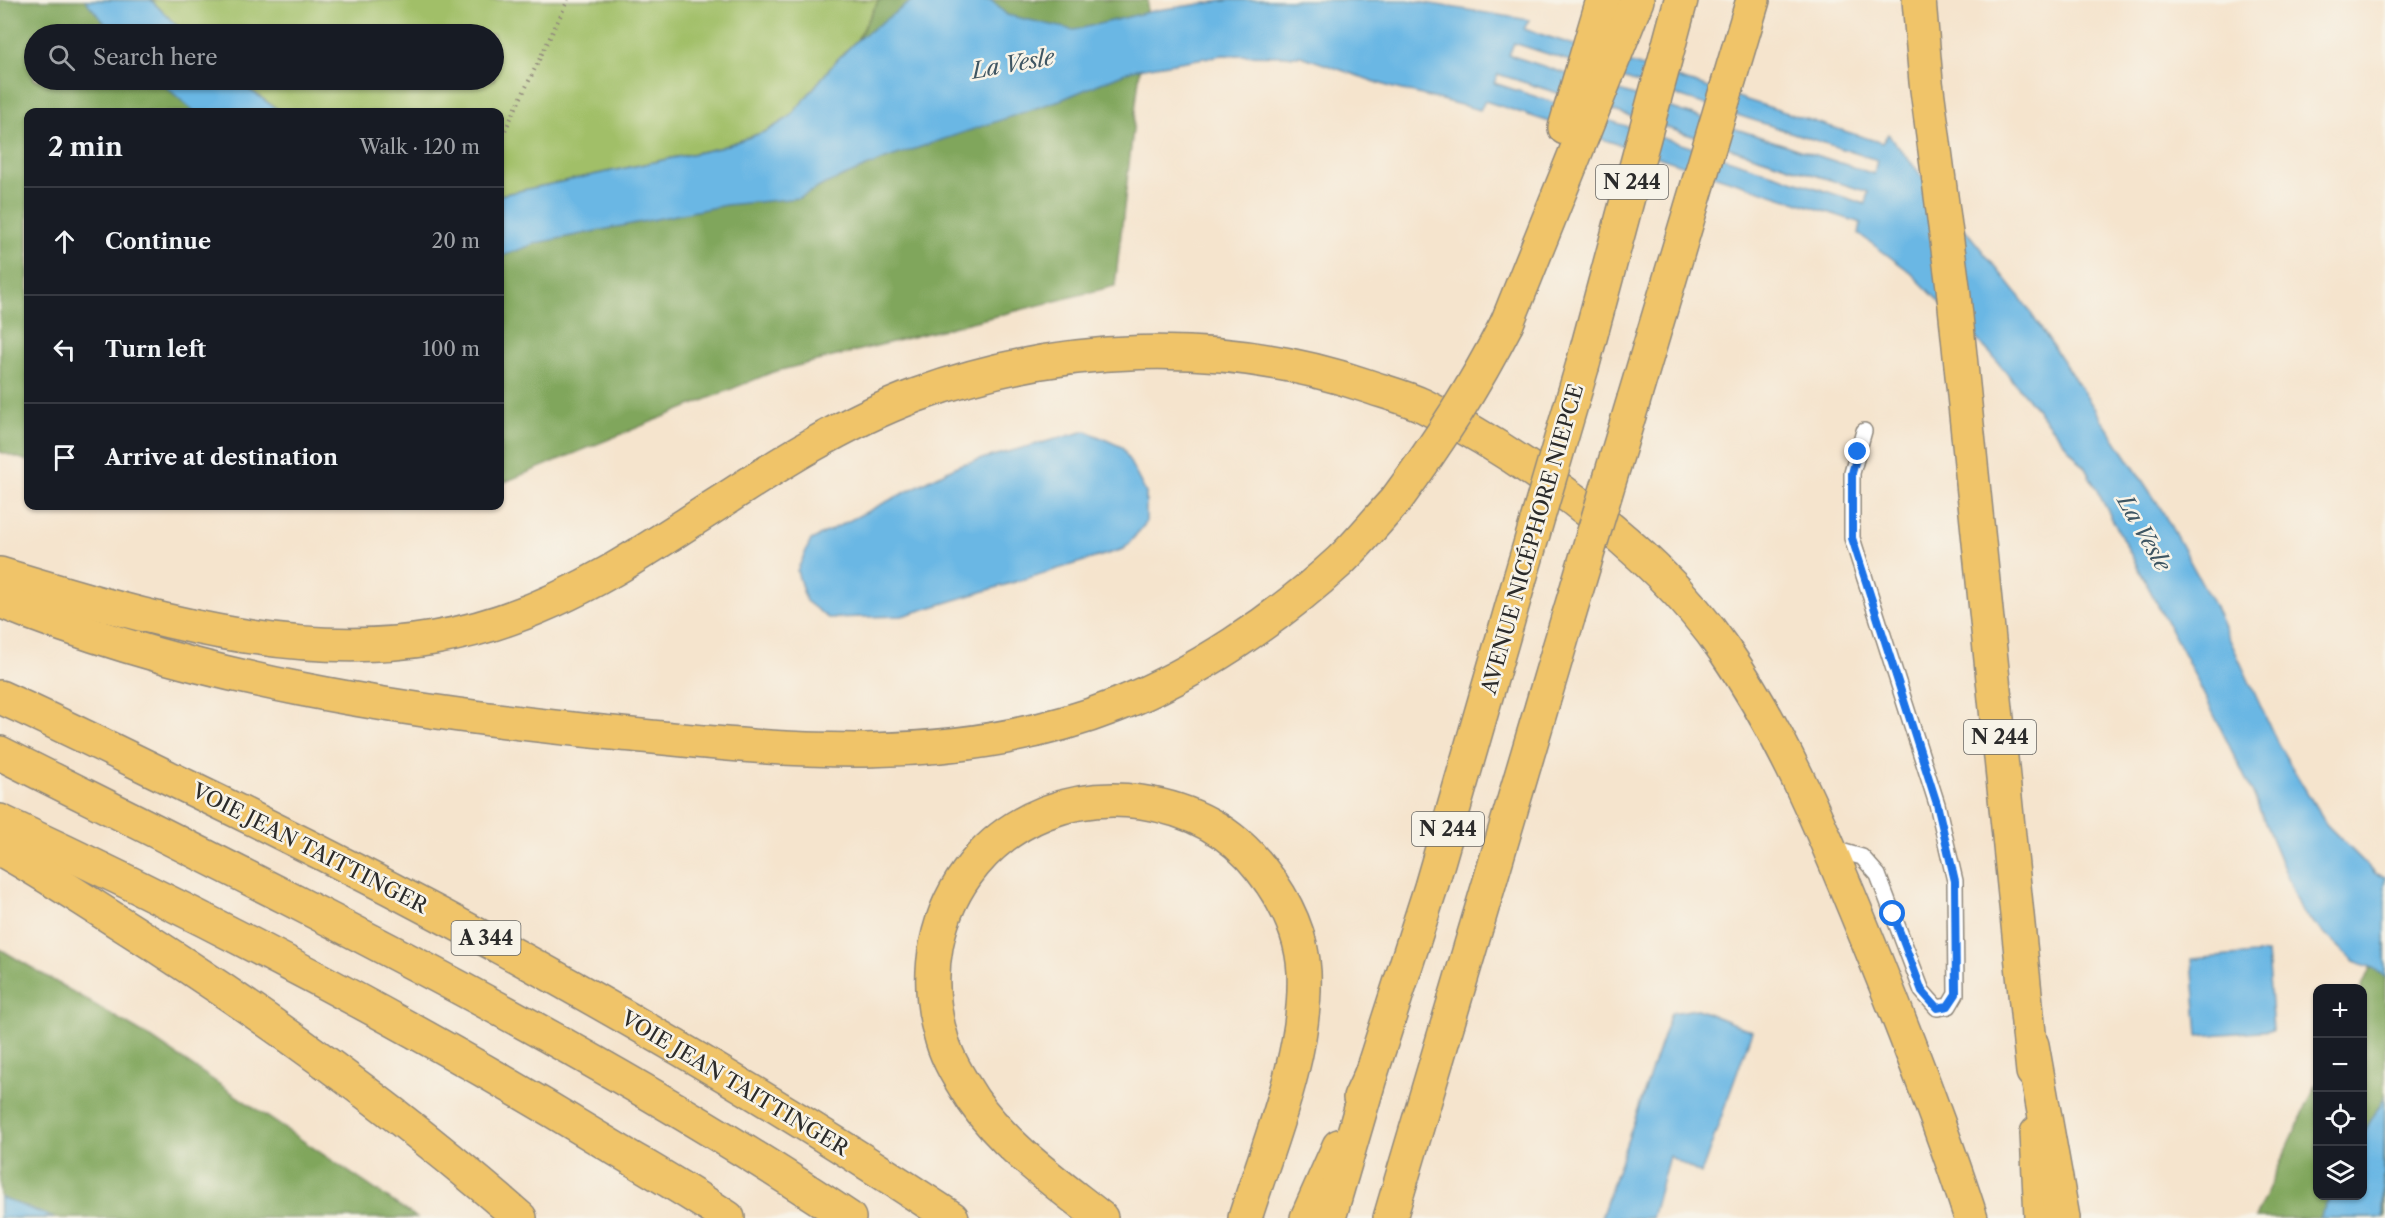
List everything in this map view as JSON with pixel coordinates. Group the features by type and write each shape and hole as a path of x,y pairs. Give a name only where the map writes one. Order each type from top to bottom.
{"highway":[{"path":"1507,323 1603,0"},
{"path":"0,601 51,622 160,656 379,705 494,722 759,748 834,752 905,751 975,742 1046,727 1115,706 1182,673 1246,635 1297,598 1342,559 1395,500 1442,438 1475,385 1507,323 1636,0"},
{"name":"AVENUE NICÉPHORE NIEPCE","path":"1371,1074 1431,887 1583,364 1681,0"},
{"path":"1390,1218 1753,0"},
{"name":"N 244","path":"1920,0 1926,82 1953,287 2032,1045 2041,1218"},
{"path":"0,574 182,625 287,640 345,645 437,638 474,629 562,596 610,571 801,452 857,421 951,383 1028,364 1149,352 1267,361 1338,376 1419,404 1516,455 1611,528 1659,571 1722,647 1772,727 1830,848 1905,1033 1971,1218"},
{"name":"VOIE JEAN TAITTINGER","path":"0,697 308,845 558,977 699,1058 952,1218"},
{"name":"A 344","path":"0,753 378,944 581,1054 784,1174 849,1218"},
{"path":"1101,1218 1032,1163 974,1102 942,1041 935,1014 933,982 934,955 942,920 957,886 973,863 994,842 1043,813 1097,800 1159,804 1186,812 1217,828 1237,843 1276,888 1298,935 1304,970 1298,1046 1245,1218"},
{"path":"0,821 114,874 351,996 520,1090 728,1218"},
{"path":"0,849 181,961 285,1033 365,1092 520,1218"},
{"path":"2032,1045 2063,1218"},
{"path":"1329,1218 1371,1074"},
{"name":"N 244","path":"1307,1218 1371,1074"}],"lane":[{"path":"1830,848 1862,857 1878,875 1922,991 1937,1008 1948,1006 1956,994 1955,881 1937,804 1852,538 1852,473 1863,431"}],"path":[{"path":"504,133 568,0"}],"green space":[{"path":"0,0 151,0 175,24 24,24 24,90 250,90 275,108 24,108 24,460 0,452"},
{"path":"151,0 879,0 857,40 836,61 790,117 767,131 719,148 504,194 504,108 275,108 250,90 504,90 504,24 175,24"},
{"path":"879,0 1148,0 1115,286 773,372 504,482 504,194 719,148 767,131 790,117 836,61 857,40"},
{"path":"2385,936 2385,1218 2255,1218 2313,1092 2313,1200 2367,1200 2367,984 2363,984"},
{"path":"0,949 151,1038 417,1218 0,1218"}],"water":[{"path":"85,0 151,0 175,24 105,24"},
{"name":"La Vesle","path":"913,0 991,0 1007,15 1074,30 1157,10 1230,0 1407,0 1529,20 1524,29 1882,143 1888,134 2022,300 2160,507 2213,603 2278,744 2326,824 2376,874 2385,877 2385,977 2373,968 2354,961 2302,912 2253,794 2186,658 2085,468 1990,353 1909,271 1859,234 1861,223 1485,101 1480,110 1390,87 1301,56 1222,55 1132,70 1063,99 888,158 825,184 799,198 726,205 537,243 504,255 504,194 719,148 767,131 790,117 836,61 857,40","holes":["1514,43 1877,160 1874,174 1509,55","1498,74 1868,192 1865,204 1494,83"]},
{"path":"170,90 250,90 275,108 190,108"},
{"path":"1086,431 1122,447 1146,493 1146,523 1124,549 902,616 828,618 806,601 797,571 811,540 959,465"},
{"path":"2267,953 2273,1030 2198,1036 2192,959"},
{"path":"1697,1009 1752,1031 1701,1174 1669,1156 1652,1218 1601,1218 1671,1013"},
{"path":"2385,1096 2383,1218 2319,1218 2329,1200 2367,1200 2367,1127"},
{"path":"0,1197 54,1218 0,1218"}],"route":[{"path":"1858,452 1852,473 1852,538 1937,804 1955,881 1956,994 1948,1006 1937,1008 1922,991 1893,914"}]}
